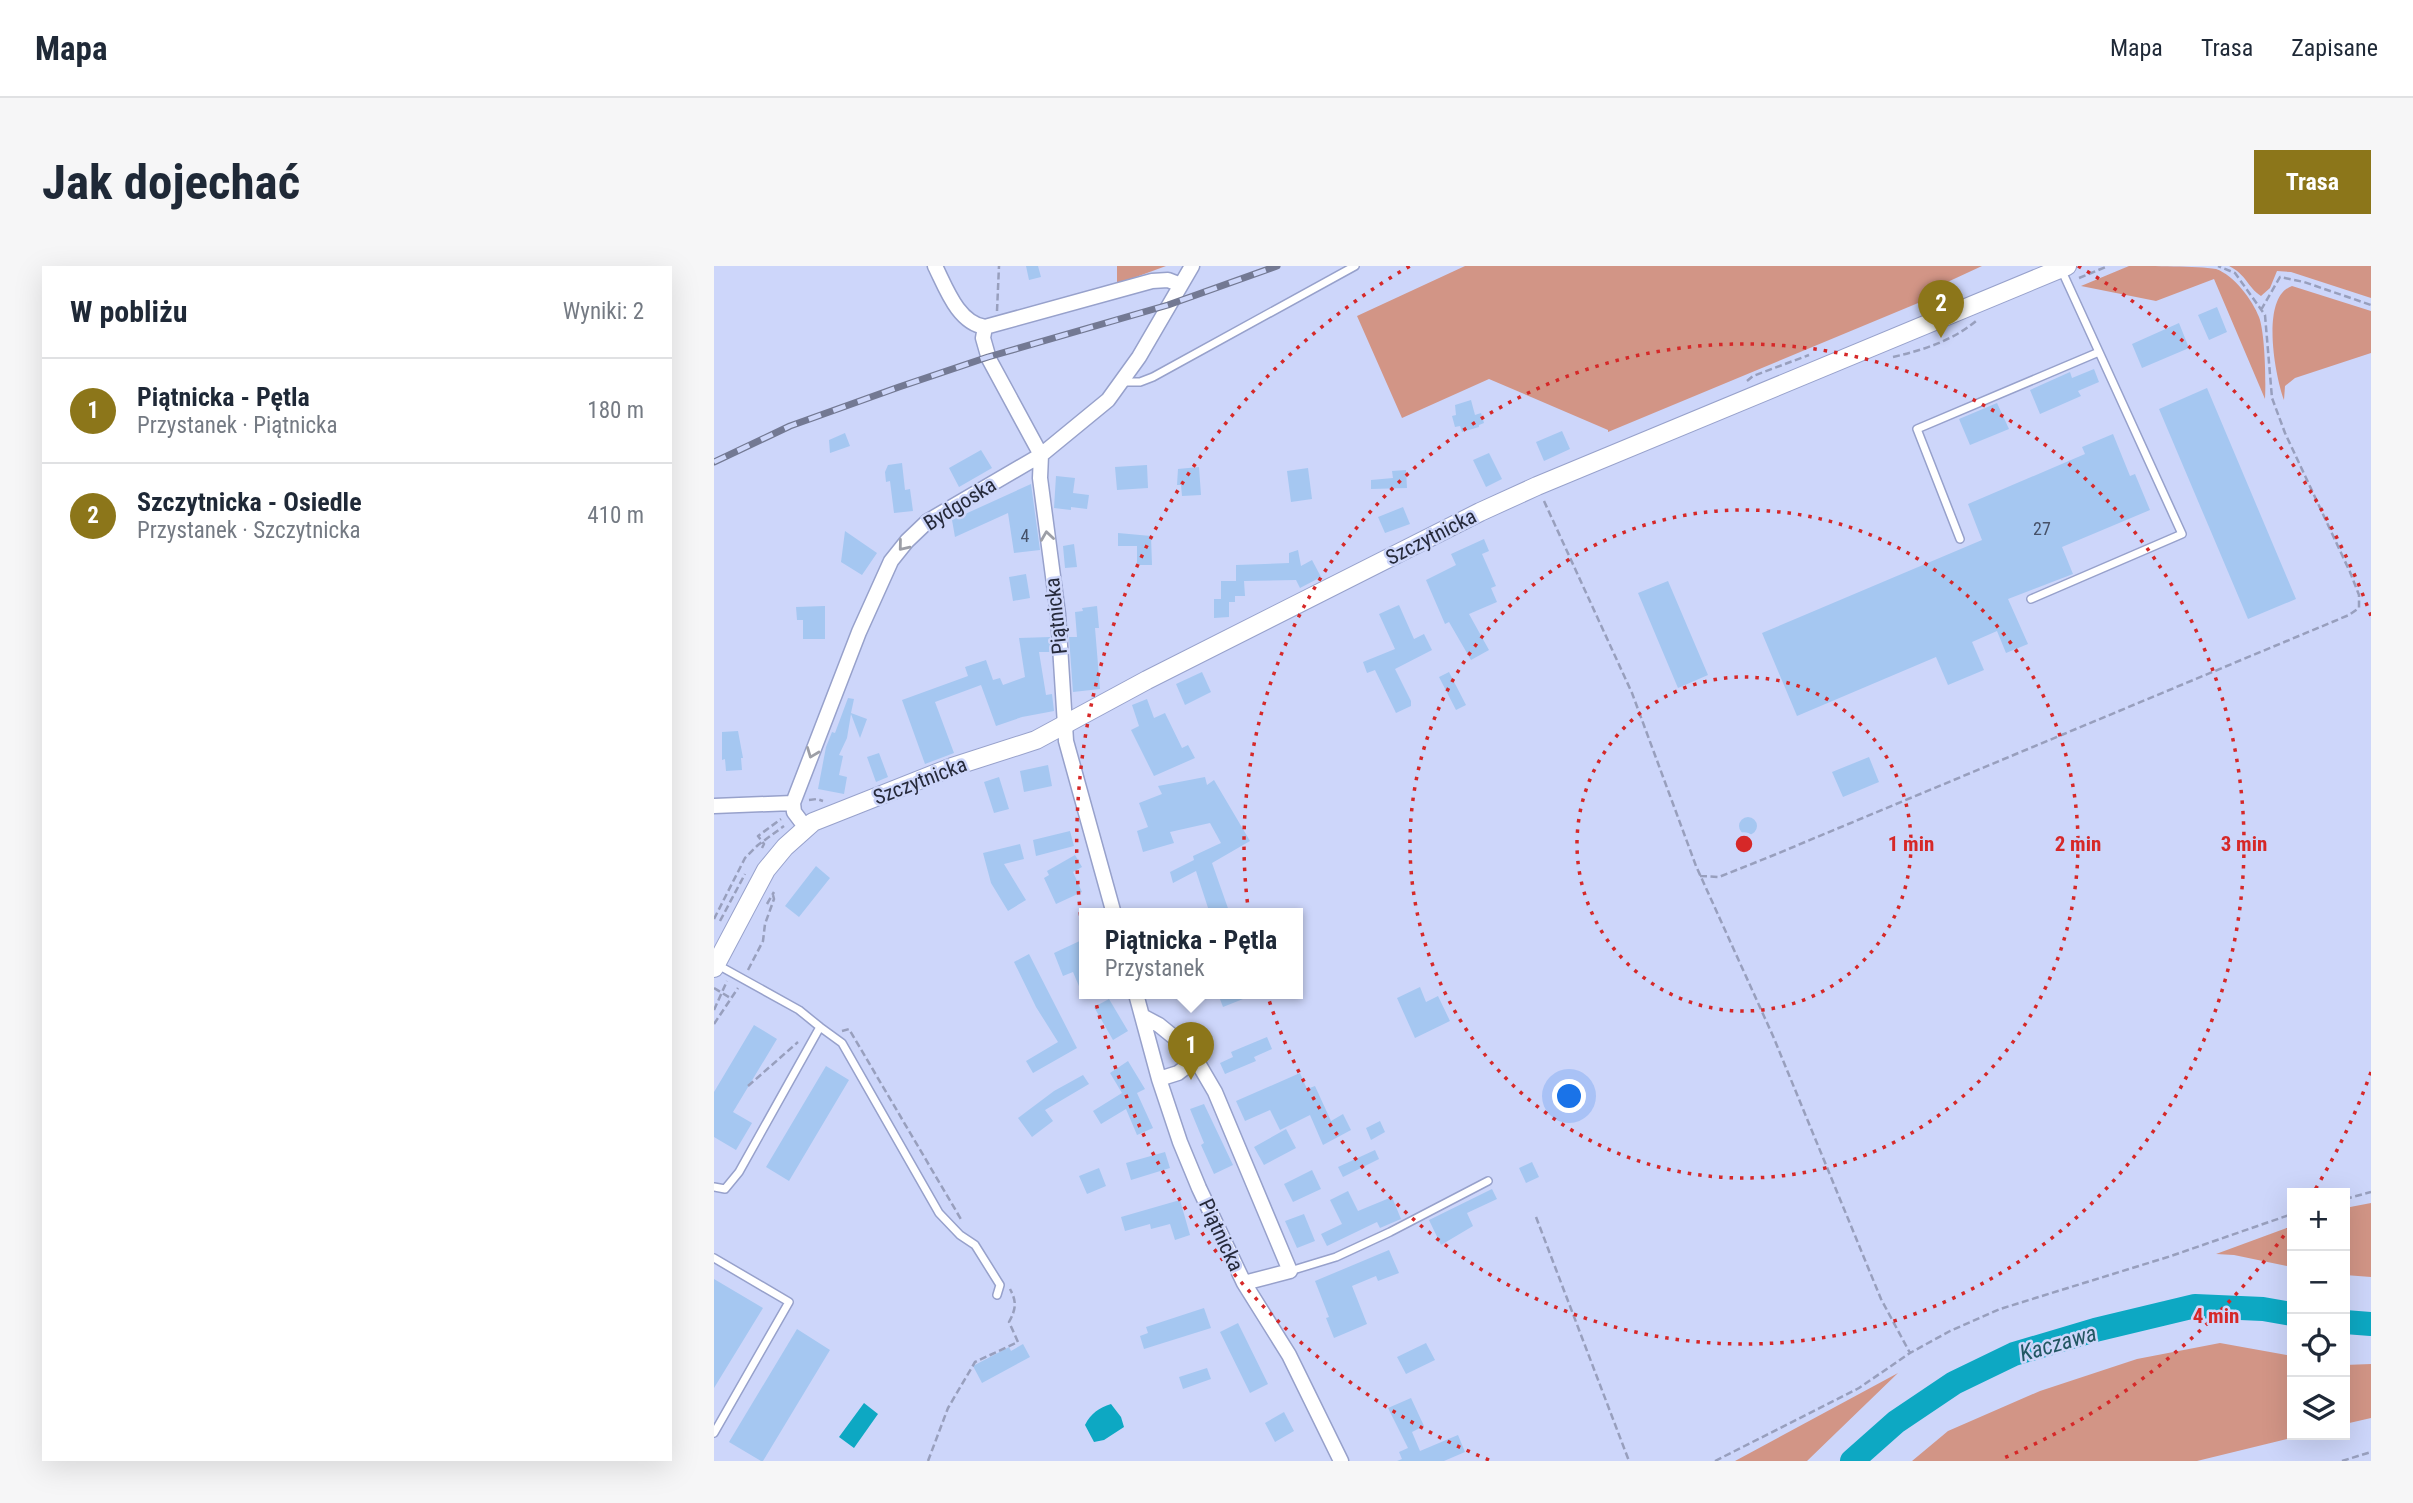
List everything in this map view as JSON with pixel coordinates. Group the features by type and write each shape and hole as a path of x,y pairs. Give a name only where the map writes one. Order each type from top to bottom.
{"street":[{"path":"934,266 963,316 970,323 991,326 1152,281 1168,280 1181,285"},
{"name":"Bydgoska","path":"715,966 798,816 859,632 891,561 906,541 928,521 1041,456 1108,400 1122,382 1192,266"},
{"name":"Szczytnicka","path":"798,816 825,816 862,804 952,767 1036,740 1147,680 1480,512 1537,486 2065,273"},
{"name":"Piątnicka","path":"991,326 984,338 989,359 1041,456 1040,478 1058,614 1066,741 1112,908"},
{"path":"714,806 798,816"},
{"name":"Piątnicka","path":"1137,999 1159,1079 1180,1142 1244,1283 1289,1355 1341,1461"},
{"path":"1142,1016 1159,1025 1191,1051 1215,1092 1290,1271 1244,1283"},
{"path":"1159,1079 1178,1073 1195,1060"}],"lane":[{"path":"1122,382 1140,382 1153,377 1355,266"},
{"path":"2031,598 2182,534 2065,273"},
{"path":"1960,540 1917,429 2099,352"},
{"path":"715,966 744,978 799,1010 842,1042 939,1213 960,1235 975,1245 1000,1285 997,1294"},
{"path":"714,1187 725,1189 739,1172 820,1027"},
{"path":"1290,1271 1347,1252 1488,1181"},
{"path":"714,1258 789,1302 714,1433"}],"path":[{"path":"991,326 999,266"},
{"path":"2093,266 2095,271"},
{"path":"2065,273 2095,271 2108,266"},
{"path":"1700,876 1719,877 1774,855 2336,621 2359,608 2359,595 2350,572 2285,433 2272,398 2265,315 2235,273 2218,266"},
{"path":"2261,310 2280,276 2371,305"},
{"path":"1887,358 1922,350 1961,334 1984,317"},
{"path":"1537,486 1632,693 1700,876 1773,1036 1881,1300 1910,1353"},
{"path":"714,919 745,858 758,845 798,816"},
{"path":"714,1024 733,999 764,941 765,924 774,899 775,887"},
{"path":"714,988 733,999"},
{"path":"714,997 719,1000"},
{"path":"830,1034 849,1028 965,1225"},
{"path":"748,1086 799,1041 814,1038"},
{"path":"2350,1198 2371,1192"},
{"path":"1715,1461 1859,1388 1910,1353 1950,1331 2000,1309 2287,1216"},
{"path":"1536,1217 1629,1461"},
{"path":"928,1461 948,1408 975,1362 1018,1342 1009,1322 1016,1303 1006,1282"},
{"path":"2342,1461 2371,1452"}],"shaded area":[{"path":"1117,266 1166,266 1117,284"},
{"path":"1465,266 1982,266 1941,285 1935,296 1608,432 1489,379 1402,418 1357,316"},
{"path":"2129,266 2216,269 2236,283 2252,304 2261,324 2265,357 2265,399 2214,279 2156,301 2081,286"},
{"path":"2229,266 2371,266 2371,298 2291,272 2277,271 2270,288 2261,296 2240,273"},
{"path":"2292,286 2371,311 2371,353 2295,378 2285,386 2284,400 2274,356 2273,320 2282,293"},
{"path":"2371,1203 2371,1277 2350,1275 2350,1207"},
{"path":"2287,1228 2287,1266 2216,1254"},
{"path":"2220,1343 2287,1355 2287,1439 2197,1461 1912,1461 1948,1431 2040,1391 2137,1359"},
{"path":"2371,1364 2371,1418 2350,1423 2350,1377 2350,1365"},
{"path":"1898,1373 1807,1461 1735,1461"}],"water":[{"path":"864,1403 878,1414 854,1448 839,1437"},
{"path":"1111,1404 1121,1417 1124,1427 1104,1440 1094,1442 1085,1425 1096,1412"}],"building":[{"path":"1026,266 1038,266 1041,277 1029,280"},
{"path":"2217,307 2227,332 2209,340 2198,315"},
{"path":"2179,323 2189,348 2142,368 2132,344"},
{"path":"2094,369 2099,382 2078,391 2081,396 2040,414 2030,390 2070,372 2072,378"},
{"path":"2207,388 2296,599 2248,619 2159,409"},
{"path":"1471,400 1475,415 1481,413 1484,423 1462,432 1460,426 1455,427 1452,416 1456,415 1455,405"},
{"path":"1997,403 2009,429 1970,445 1959,419"},
{"path":"1562,431 1570,449 1544,461 1536,442"},
{"path":"845,433 850,446 830,453 829,440"},
{"path":"2113,434 2130,476 2135,474 2150,510 2062,547 2073,574 2008,599 2028,644 2006,653 1997,631 1972,642 1984,670 1948,685 1936,657 1797,716 1762,633 1982,540 1968,504 2085,454 2082,447"},
{"path":"981,450 992,468 959,487 949,468"},
{"path":"1489,453 1502,479 1486,487 1473,460"},
{"path":"902,463 905,490 910,489 913,511 894,513 890,481 886,482 885,472 888,465"},
{"path":"1147,465 1148,488 1117,490 1115,467"},
{"path":"1199,467 1201,495 1182,496 1181,485 1177,485 1178,469"},
{"path":"1308,468 1312,499 1291,502 1287,471"},
{"path":"1406,470 1407,488 1371,489 1371,480 1393,478 1392,471"},
{"path":"1056,476 1075,478 1073,493 1089,495 1087,509 1054,508"},
{"path":"1031,484 1040,550 1014,553 1008,513 955,537 952,520"},
{"path":"1403,507 1410,524 1385,533 1378,517"},
{"path":"845,531 877,553 862,575 841,562"},
{"path":"1118,533 1151,536 1152,565 1137,565 1137,546 1118,546"},
{"path":"1484,539 1489,551 1482,554 1496,586 1491,588 1497,602 1469,614 1489,650 1471,660 1449,622 1445,624 1426,580 1456,565 1451,554"},
{"path":"1074,544 1077,567 1065,568 1063,546"},
{"path":"1298,550 1301,566 1312,560 1321,577 1300,588 1296,580 1244,581 1245,596 1235,596 1235,602 1229,602 1229,617 1214,618 1214,599 1221,599 1221,581 1236,581 1236,565 1289,563 1289,553"},
{"path":"1026,574 1030,598 1013,601 1009,577"},
{"path":"1668,581 1708,675 1678,688 1638,593"},
{"path":"1399,605 1414,639 1424,634 1432,650 1395,669 1411,701 1411,706 1396,713 1375,670 1367,673 1363,662 1395,649 1379,614"},
{"path":"825,606 825,639 803,639 803,620 797,620 796,607"},
{"path":"1097,606 1099,628 1095,628 1100,689 1073,692 1069,637 1077,637 1075,612"},
{"path":"1050,637 1051,652 1039,652 1046,695 1052,694 1054,711 1022,717 996,726 981,685 935,702 954,753 925,764 902,700 968,676 965,667 986,660 993,680 1000,678 1003,685 1025,677 1019,638"},
{"path":"1202,672 1211,692 1185,705 1176,684"},
{"path":"1449,672 1466,705 1456,710 1439,677"},
{"path":"848,698 854,699 851,713 867,719 860,738 851,714 847,738 839,755 843,756 839,775 847,777 844,794 818,789 826,747 832,732 835,733"},
{"path":"1147,699 1154,718 1165,713 1182,748 1188,745 1195,758 1154,776 1131,730 1139,726 1132,705"},
{"path":"738,731 743,758 742,770 726,771 725,759 722,760 722,732"},
{"path":"879,753 888,777 876,782 867,757"},
{"path":"1869,757 1879,782 1843,797 1832,772"},
{"path":"1048,765 1052,786 1024,792 1020,771"},
{"path":"999,777 1009,809 994,813 984,782"},
{"path":"1205,777 1207,785 1214,780 1250,841 1212,863 1228,908 1208,908 1196,871 1173,883 1170,872 1194,860 1193,856 1221,843 1210,823 1170,832 1174,843 1143,852 1137,831 1148,827 1139,803 1162,794 1158,786"},
{"path":"1744,817 1752,817 1757,826 1755,833 1744,835 1739,830 1739,822"},
{"path":"1070,831 1074,846 1036,856 1033,840"},
{"path":"1020,844 1024,859 1004,864 1026,900 1008,911 991,883 983,853"},
{"path":"1075,855 1082,867 1073,872 1082,892 1056,904 1044,878 1049,875 1047,871"},
{"path":"816,866 830,878 799,917 785,906"},
{"path":"1079,941 1079,986 1073,972 1063,976 1054,953"},
{"path":"1029,954 1077,1048 1033,1073 1026,1061 1058,1042 1036,1007 1014,962"},
{"path":"1420,987 1426,1002 1438,996 1450,1021 1415,1038 1397,998"},
{"path":"1109,999 1128,1031 1113,1040 1094,1007"},
{"path":"1220,999 1243,999 1223,1007"},
{"path":"754,1025 777,1039 733,1112 752,1123 736,1150 714,1137 714,1092"},
{"path":"1267,1037 1272,1049 1254,1057 1256,1061 1225,1074 1220,1063 1233,1057 1231,1052"},
{"path":"1128,1061 1145,1089 1137,1093 1153,1128 1137,1135 1126,1109 1101,1124 1093,1111 1122,1093 1110,1073"},
{"path":"826,1066 849,1080 789,1181 766,1167"},
{"path":"1300,1073 1307,1089 1315,1086 1331,1121 1343,1114 1351,1130 1323,1145 1310,1115 1280,1130 1270,1110 1245,1121 1236,1101"},
{"path":"1083,1075 1089,1084 1045,1110 1053,1121 1032,1137 1018,1118 1054,1091"},
{"path":"1204,1104 1233,1165 1214,1174 1201,1145 1204,1143 1190,1109"},
{"path":"1380,1121 1385,1132 1371,1140 1366,1128"},
{"path":"1286,1129 1296,1148 1264,1165 1254,1147"},
{"path":"1375,1150 1379,1159 1343,1177 1338,1167"},
{"path":"1165,1152 1170,1168 1131,1180 1126,1163"},
{"path":"1532,1162 1539,1177 1526,1183 1519,1168"},
{"path":"1099,1168 1106,1186 1087,1194 1079,1176"},
{"path":"1312,1170 1321,1189 1293,1202 1284,1184"},
{"path":"1492,1189 1497,1199 1467,1213 1473,1226 1441,1245 1429,1220"},
{"path":"1348,1191 1358,1211 1392,1197 1401,1219 1380,1228 1377,1222 1327,1246 1321,1234 1342,1224 1330,1200"},
{"path":"1180,1200 1190,1235 1175,1240 1170,1224 1151,1229 1150,1224 1125,1231 1121,1217"},
{"path":"1304,1214 1315,1241 1297,1248 1285,1221"},
{"path":"1389,1250 1399,1273 1378,1281 1376,1276 1352,1286 1367,1324 1334,1338 1315,1281"},
{"path":"714,1279 763,1308 714,1388"},
{"path":"1204,1308 1211,1328 1144,1349 1140,1336 1148,1333 1146,1327"},
{"path":"1238,1323 1268,1384 1250,1393 1220,1332"},
{"path":"797,1329 830,1350 761,1461 729,1442"},
{"path":"1426,1343 1435,1360 1406,1374 1397,1357"},
{"path":"1023,1344 1030,1357 982,1383 973,1366 1009,1347 1011,1351"},
{"path":"1207,1368 1211,1379 1183,1389 1179,1377"},
{"path":"1411,1398 1424,1426 1412,1432 1420,1451 1458,1435 1465,1452 1444,1461 1397,1461 1402,1459 1399,1452 1408,1448 1388,1408"},
{"path":"1284,1412 1294,1431 1275,1442 1265,1423"}],"waterway":[{"name":"Kaczawa","path":"1852,1461 1896,1422 1954,1383 2014,1354 2095,1330 2195,1306 2263,1309 2287,1313"},
{"name":"Kaczawa","path":"2350,1322 2371,1324"}],"railway":[{"path":"714,462 790,426 899,387 988,357 1168,305 1277,266"}],"place":[{"name":"Szczytnicka - Osiedle","path":"1941,338"},
{"name":"Piątnicka - Pętla","path":"1191,1080"}]}
